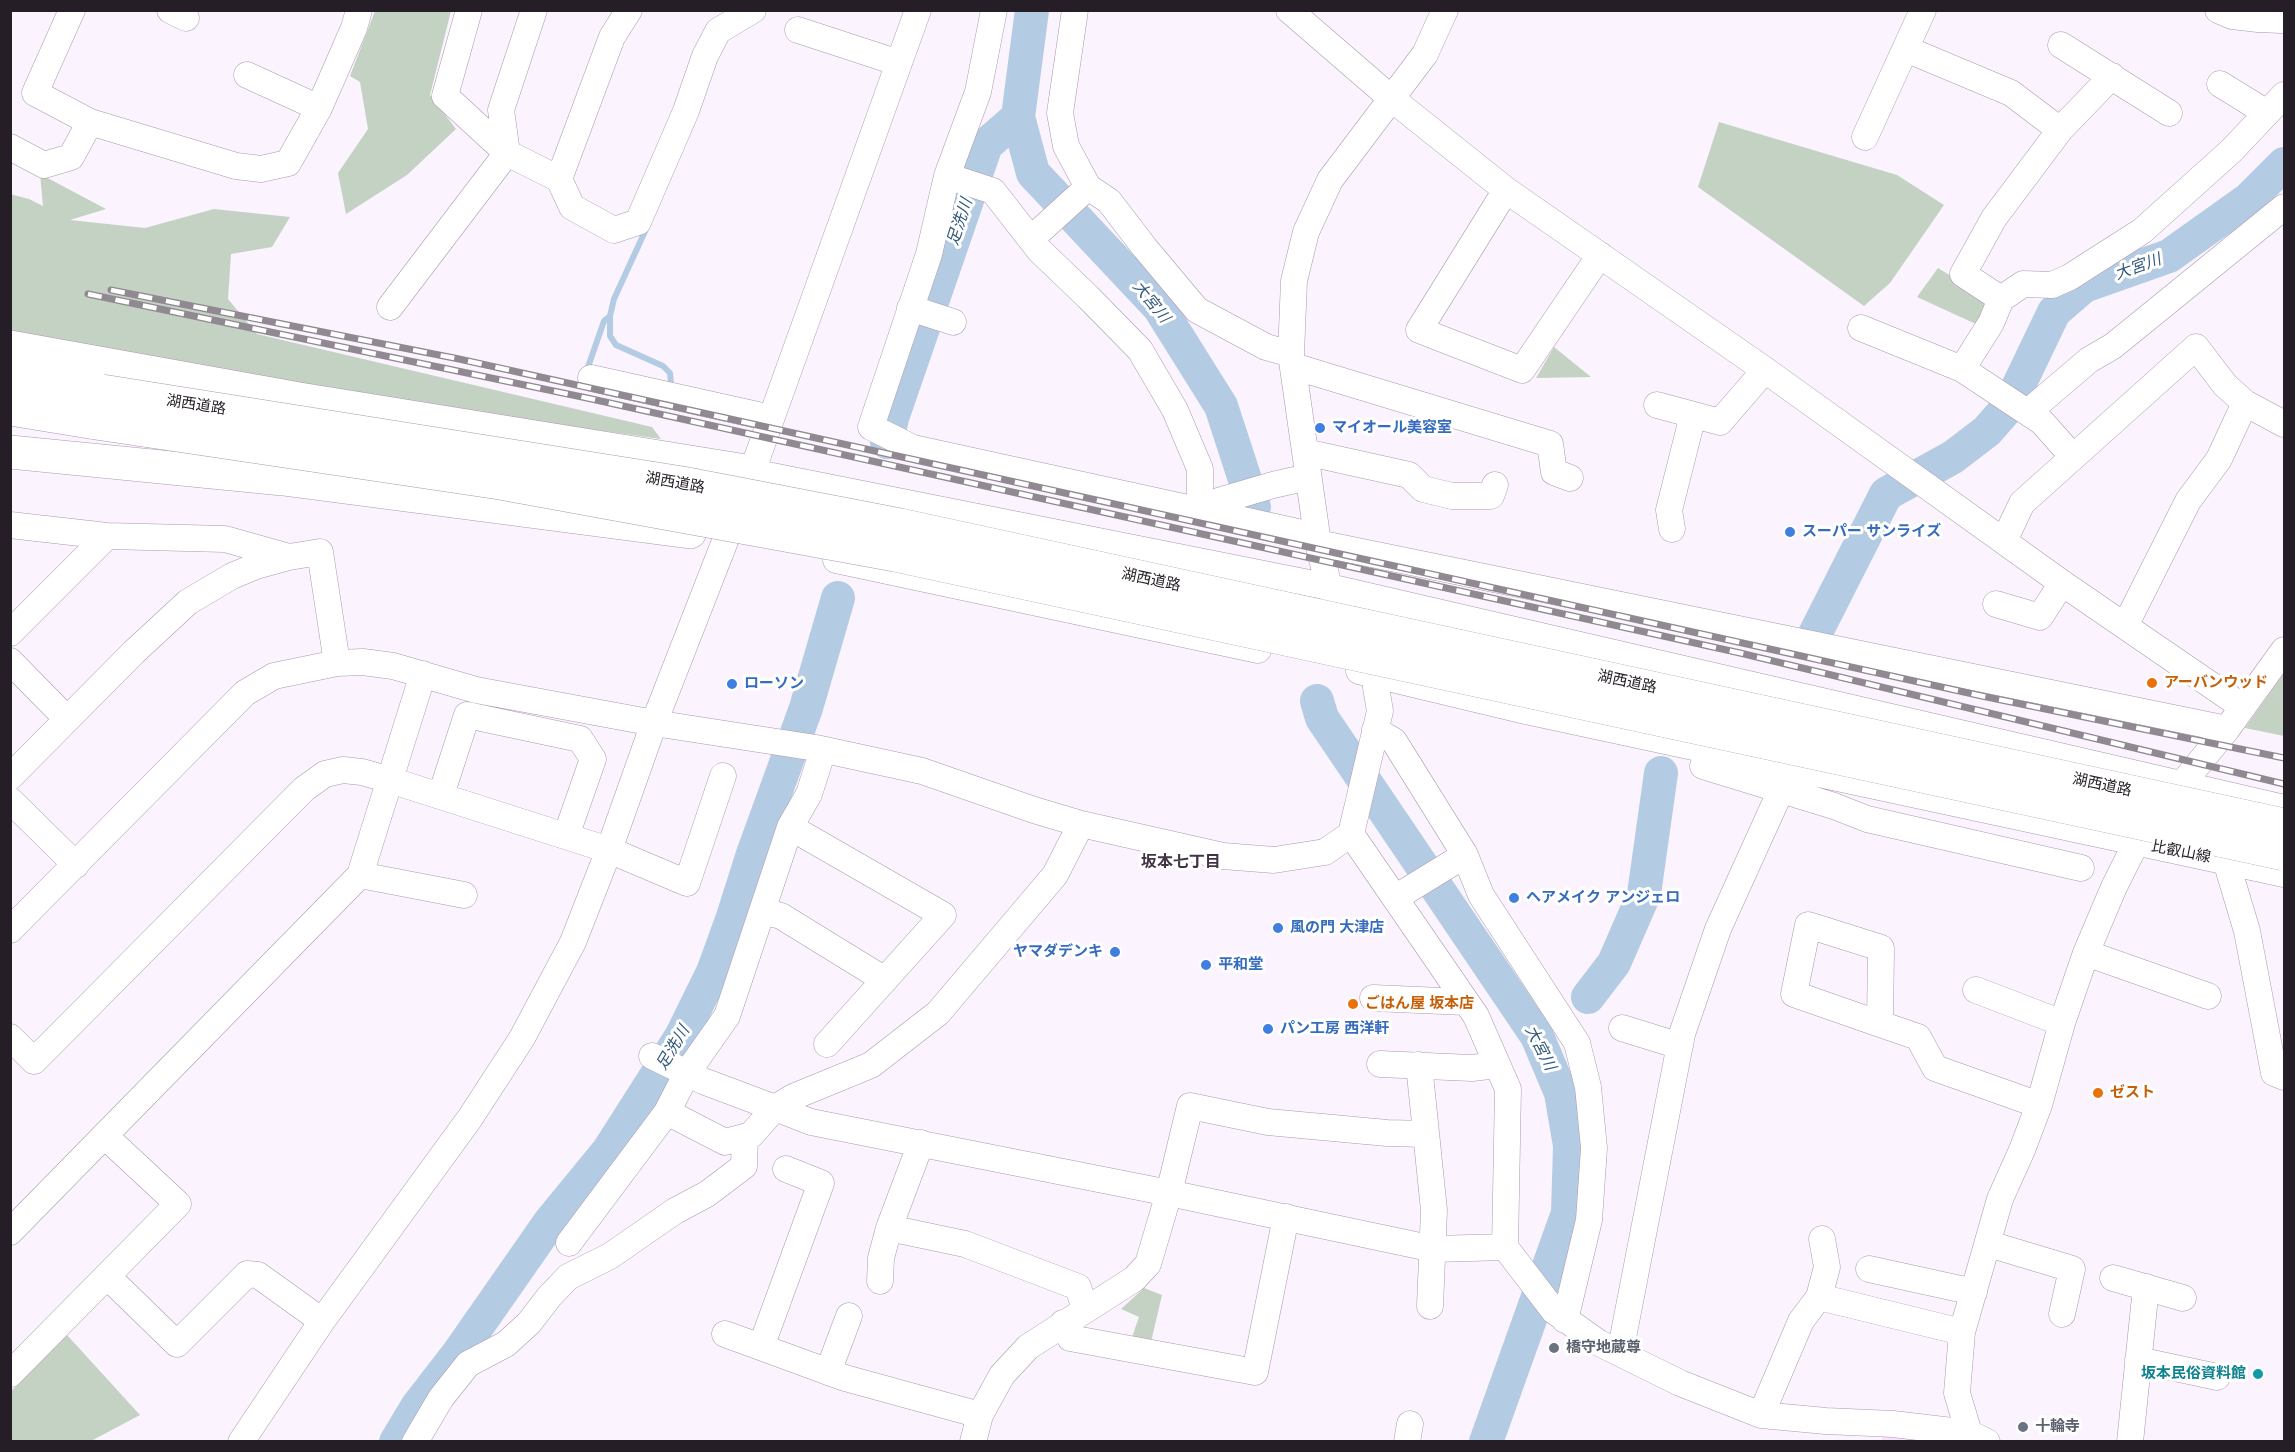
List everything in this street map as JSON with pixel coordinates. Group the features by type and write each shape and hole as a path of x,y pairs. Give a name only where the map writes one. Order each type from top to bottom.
{"highway":[{"path":"10,347 299,399 752,472"},
{"name":"湖西道路","path":"10,376 578,466 900,525 2284,825"},
{"name":"湖西道路","path":"10,409 501,483 884,553 2284,854"},
{"path":"10,452 283,479 728,537"}],"street":[{"path":"72,10 35,93 90,122 236,166 261,169 288,163 319,108 354,28 359,10"},
{"path":"469,10 445,96 507,153 559,179 572,207 614,230 638,222 686,111 709,47 718,31 753,10"},
{"path":"390,307 507,153 501,110 534,10"},
{"path":"559,179 612,37 629,10"},
{"path":"240,1442 322,1321 470,1118 522,1038 573,942 609,850 654,723 728,537 918,10"},
{"path":"994,10 978,92 948,176 929,254 871,427 913,448 1208,506 1317,540 2227,729"},
{"path":"1075,10 1060,113 1066,146 1088,187 1109,201 1144,248 1197,310 1292,360 1550,444 1554,472 1570,478"},
{"path":"1289,10 1392,99 1506,189 1766,370 2062,583 2243,706"},
{"path":"10,930 245,693 274,676 337,663 363,662 393,666 476,690 654,723 820,749 922,771 1081,824 1223,856 1274,860 1325,852 1354,827 1380,711 1374,675 1329,587 1317,540 1292,360 1294,282 1306,232 1330,180 1425,54 1445,10"},
{"path":"1865,138 1923,10"},
{"path":"2218,10 2232,16 2283,20"},
{"path":"798,30 899,63"},
{"path":"2061,45 2169,113"},
{"path":"1906,49 2011,93 2060,130"},
{"path":"248,75 319,108"},
{"path":"2001,299 1963,274 1994,218 2060,130 2112,76"},
{"path":"2220,84 2267,113"},
{"path":"1962,369 1991,323 2001,299 2023,284 2052,285 2070,277 2142,231 2231,151 2284,95"},
{"path":"10,147 44,165 53,163 71,157 90,122"},
{"path":"948,176 993,191 1039,250 1140,350 1175,410 1200,469 1208,506"},
{"path":"1031,239 1088,187"},
{"path":"1506,189 1419,330 1522,370 1600,255"},
{"path":"2028,412 2086,354 2113,346 2284,207"},
{"path":"910,308 952,322"},
{"path":"1861,328 1962,369 2042,422 2073,457"},
{"path":"2004,541 2022,503 2196,347 2225,385 2245,404 2284,424"},
{"path":"1657,405 1720,422 1766,370"},
{"path":"591,378 771,418"},
{"path":"2125,626 2188,501 2219,459 2245,404"},
{"path":"1672,529 1669,510 1693,415"},
{"path":"1305,452 1409,475 1423,489 1452,496 1491,496 1495,485"},
{"path":"752,472 1329,587 2284,808"},
{"path":"1208,506 1273,484 1308,477"},
{"path":"10,525 107,536 225,538 289,557"},
{"path":"10,633 107,536"},
{"path":"728,537 1465,696 1646,745 1722,762 1781,790 1867,819 2081,868"},
{"path":"10,777 188,602 232,576 256,566 320,552 337,663"},
{"path":"1996,604 2040,617 2062,583"},
{"path":"1978,1437 1957,1393 1962,1332 2001,1199 2039,1105 2062,1023 2086,953 2114,887 2136,843 2227,729 2284,650"},
{"path":"10,661 67,719"},
{"path":"10,1232 360,875 423,674"},
{"path":"441,795 467,715 580,739 593,759 566,836"},
{"path":"1375,731 1394,741 1464,856 1481,895 1577,1042 1588,1087 1594,1148 1589,1220 1560,1315"},
{"path":"569,1243 667,1112 683,1071 727,1016 790,827 809,794 820,749"},
{"name":"比叡山線","path":"1722,762 2047,824 2284,874"},
{"path":"10,1037 34,1061 304,789 325,774 343,770 362,772 441,795 609,850 687,883 723,776"},
{"path":"1620,1353 1680,1046 1718,929 1781,790"},
{"path":"10,800 76,865"},
{"path":"667,1112 725,1142 751,1135 775,1108 793,1097 871,1065 938,1013 1055,875 1081,824"},
{"path":"2040,858 2047,824"},
{"path":"790,827 943,915 827,1044"},
{"path":"1354,827 1395,897 1476,1016 1508,1089 1505,1247 1560,1315 1599,1343 1680,1383 1761,1415 1876,1433 1893,1424 1978,1437"},
{"path":"1395,897 1464,856"},
{"path":"2226,861 2247,931 2274,1072 2284,1077"},
{"path":"360,875 464,895"},
{"path":"762,911 782,916 885,980"},
{"path":"2086,953 2208,996"},
{"path":"1976,990 2062,1023"},
{"path":"1373,998 1465,1002"},
{"path":"1880,1024 1918,1037 1935,1068 2039,1105"},
{"path":"1622,1028 1680,1046"},
{"path":"652,1056 683,1071 810,1122 1169,1193 1434,1249 1505,1247"},
{"path":"1380,1064 1472,1068 1497,1065"},
{"path":"1419,1065 1434,1210 1431,1306"},
{"path":"973,1442 980,1415 1002,1375 1028,1347 1134,1279 1148,1264 1169,1193 1190,1106 1269,1122 1387,1133 1426,1134"},
{"path":"10,1374 178,1204 105,1136"},
{"path":"415,1442 441,1398 468,1364 506,1344 530,1323 549,1297 568,1277 610,1256 675,1210 707,1194 744,1166 745,1137"},
{"path":"880,1281 881,1258 889,1228 921,1143"},
{"path":"761,1347 821,1183 786,1169"},
{"path":"1063,1323 1070,1338 1255,1372 1286,1217"},
{"path":"889,1228 965,1244 1078,1287 1085,1310"},
{"path":"1761,1415 1801,1321 1819,1297 1827,1267 1822,1239"},
{"path":"1989,1244 2072,1269 2062,1314"},
{"path":"1869,1269 1974,1292"},
{"path":"107,1276 177,1344 247,1274 258,1275 322,1321"},
{"path":"2113,1278 2183,1298"},
{"path":"2130,1442 2146,1287"},
{"path":"1819,1297 1962,1332"},
{"path":"828,1372 849,1316"},
{"path":"725,1334 828,1372 980,1415"},
{"path":"2138,1360 2217,1377"}],"shaded area":[{"path":"1882,1435 1952,1441 1882,1441"}],"green space":[{"path":"375,11 451,11 430,95 456,129 407,175 346,214 338,173 368,129 360,82 350,76"},
{"path":"1719,122 1897,175 1944,205 1890,283 1864,306 1698,187"},
{"path":"40,174 106,209 70,220 145,228 214,209 290,217 272,247 231,254 228,299 257,334 652,427 661,439 299,389 11,337 10,194 43,206"},
{"path":"1938,268 1988,299 1978,325 1917,297"},
{"path":"1554,347 1591,377 1536,378"},
{"path":"2284,673 2284,736 2245,728"},
{"path":"1144,1288 1162,1295 1151,1342 1131,1340 1139,1317 1121,1309"},
{"path":"67,1335 140,1415 91,1441 11,1442 11,1391"}],"waterway":[{"name":"足洗川","path":"887,442 892,418 986,145 1018,117 1032,10"},
{"name":"大宮川","path":"1018,117 1033,173 1159,307 1221,406 1254,507"},
{"name":"大宮川","path":"2018,387 2054,312 2084,286 2169,256 2249,199 2284,164"},
{"path":"647,227 614,299 610,316 610,336 616,345 663,366 670,373 671,384"},
{"path":"588,367 604,321 610,316"},
{"name":"大宮川","path":"1813,638 1886,494 1953,457 1987,431 2008,407"},
{"name":"足洗川","path":"396,1442 417,1407 458,1354 550,1222 609,1150 681,1037 713,972 733,917 753,854 806,708 838,598"},
{"name":"大宮川","path":"1317,701 1322,718 1537,1036 1561,1093 1570,1146 1568,1213 1486,1442"},
{"name":"大宮川","path":"1588,997 1614,963 1644,894 1661,773"}],"railway":[{"path":"111,290 459,359 1982,696 2284,758"},
{"path":"88,294 587,398 1740,653 2284,784"}],"place":[{"name":"マイオール美容室","path":"1320,428"},
{"name":"スーパー サンライズ","path":"1790,532"},
{"name":"アーバンウッド","path":"2152,683"},
{"name":"ローソン","path":"732,684"},
{"name":"ヘアメイク アンジェロ","path":"1514,898"},
{"name":"風の門 大津店","path":"1278,928"},
{"name":"ヤマダデンキ","path":"1115,952"},
{"name":"平和堂","path":"1206,965"},
{"name":"ごはん屋 坂本店","path":"1353,1004"},
{"name":"パン工房 西洋軒","path":"1268,1029"},
{"name":"ゼスト","path":"2098,1093"},
{"name":"橋守地蔵尊","path":"1554,1348"},
{"name":"坂本民俗資料館","path":"2258,1374"},
{"name":"十輪寺","path":"2023,1427"}],"district":[{"name":"坂本七丁目","path":"1181,862"}]}
